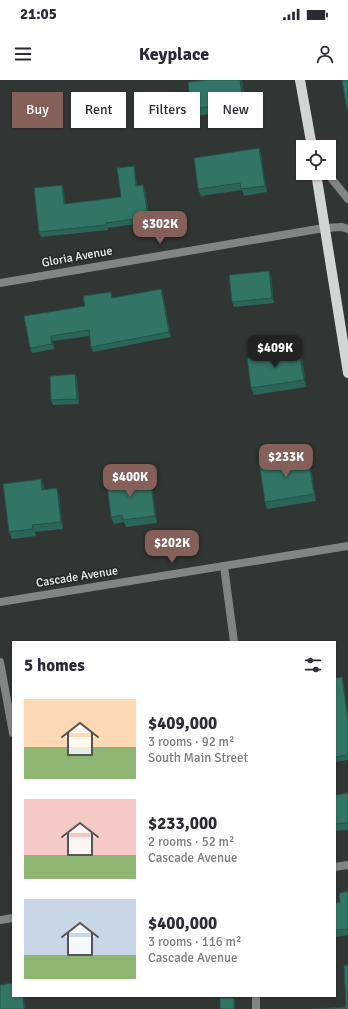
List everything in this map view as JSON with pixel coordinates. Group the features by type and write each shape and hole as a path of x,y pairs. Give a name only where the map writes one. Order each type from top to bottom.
{"main road":[{"path":"300,80 311,140"},
{"path":"317,180 348,373"}],"street":[{"path":"333,180 348,199"},
{"name":"Gloria Avenue","path":"0,282 324,228 348,228"},
{"name":"Cascade Avenue","path":"0,602 348,546"},
{"path":"224,566 234,641"},
{"path":"0,662 12,728"},
{"path":"336,867 348,865"},
{"path":"0,920 12,918"},
{"path":"256,997 256,1009"}],"building":[{"path":"208,80 240,80 242,92 208,92 208,107 200,108 200,92 189,92 188,82"},
{"path":"342,80 348,80 348,110 347,110"},
{"path":"259,148 265,186 241,189 240,183 198,189 194,158"},
{"path":"134,166 136,186 143,185 148,217 106,223 106,225 39,232 34,188 62,185 64,204 121,197 117,168"},
{"path":"269,271 272,298 232,302 229,275"},
{"path":"161,289 169,332 91,347 89,330 51,336 52,344 30,348 24,316 85,306 83,296 111,292 112,298"},
{"path":"299,350 304,380 251,388 247,358"},
{"path":"75,374 77,399 51,400 50,376"},
{"path":"308,455 314,494 265,502 259,462"},
{"path":"123,474 125,481 150,478 155,516 123,520 122,515 111,517 106,476"},
{"path":"41,479 42,490 57,488 61,522 32,525 33,529 9,532 3,484"},
{"path":"342,677 348,720 348,755 336,757 336,678"},
{"path":"348,793 348,823 336,824 336,795"},
{"path":"348,891 348,929 336,930 336,903 340,902 339,893"},
{"path":"344,965 348,965 348,1009 312,1009 346,1007"},
{"path":"12,983 12,997 23,997 24,1009 0,1009 0,985"},
{"path":"220,998 234,998 234,1009 220,1009"}]}
